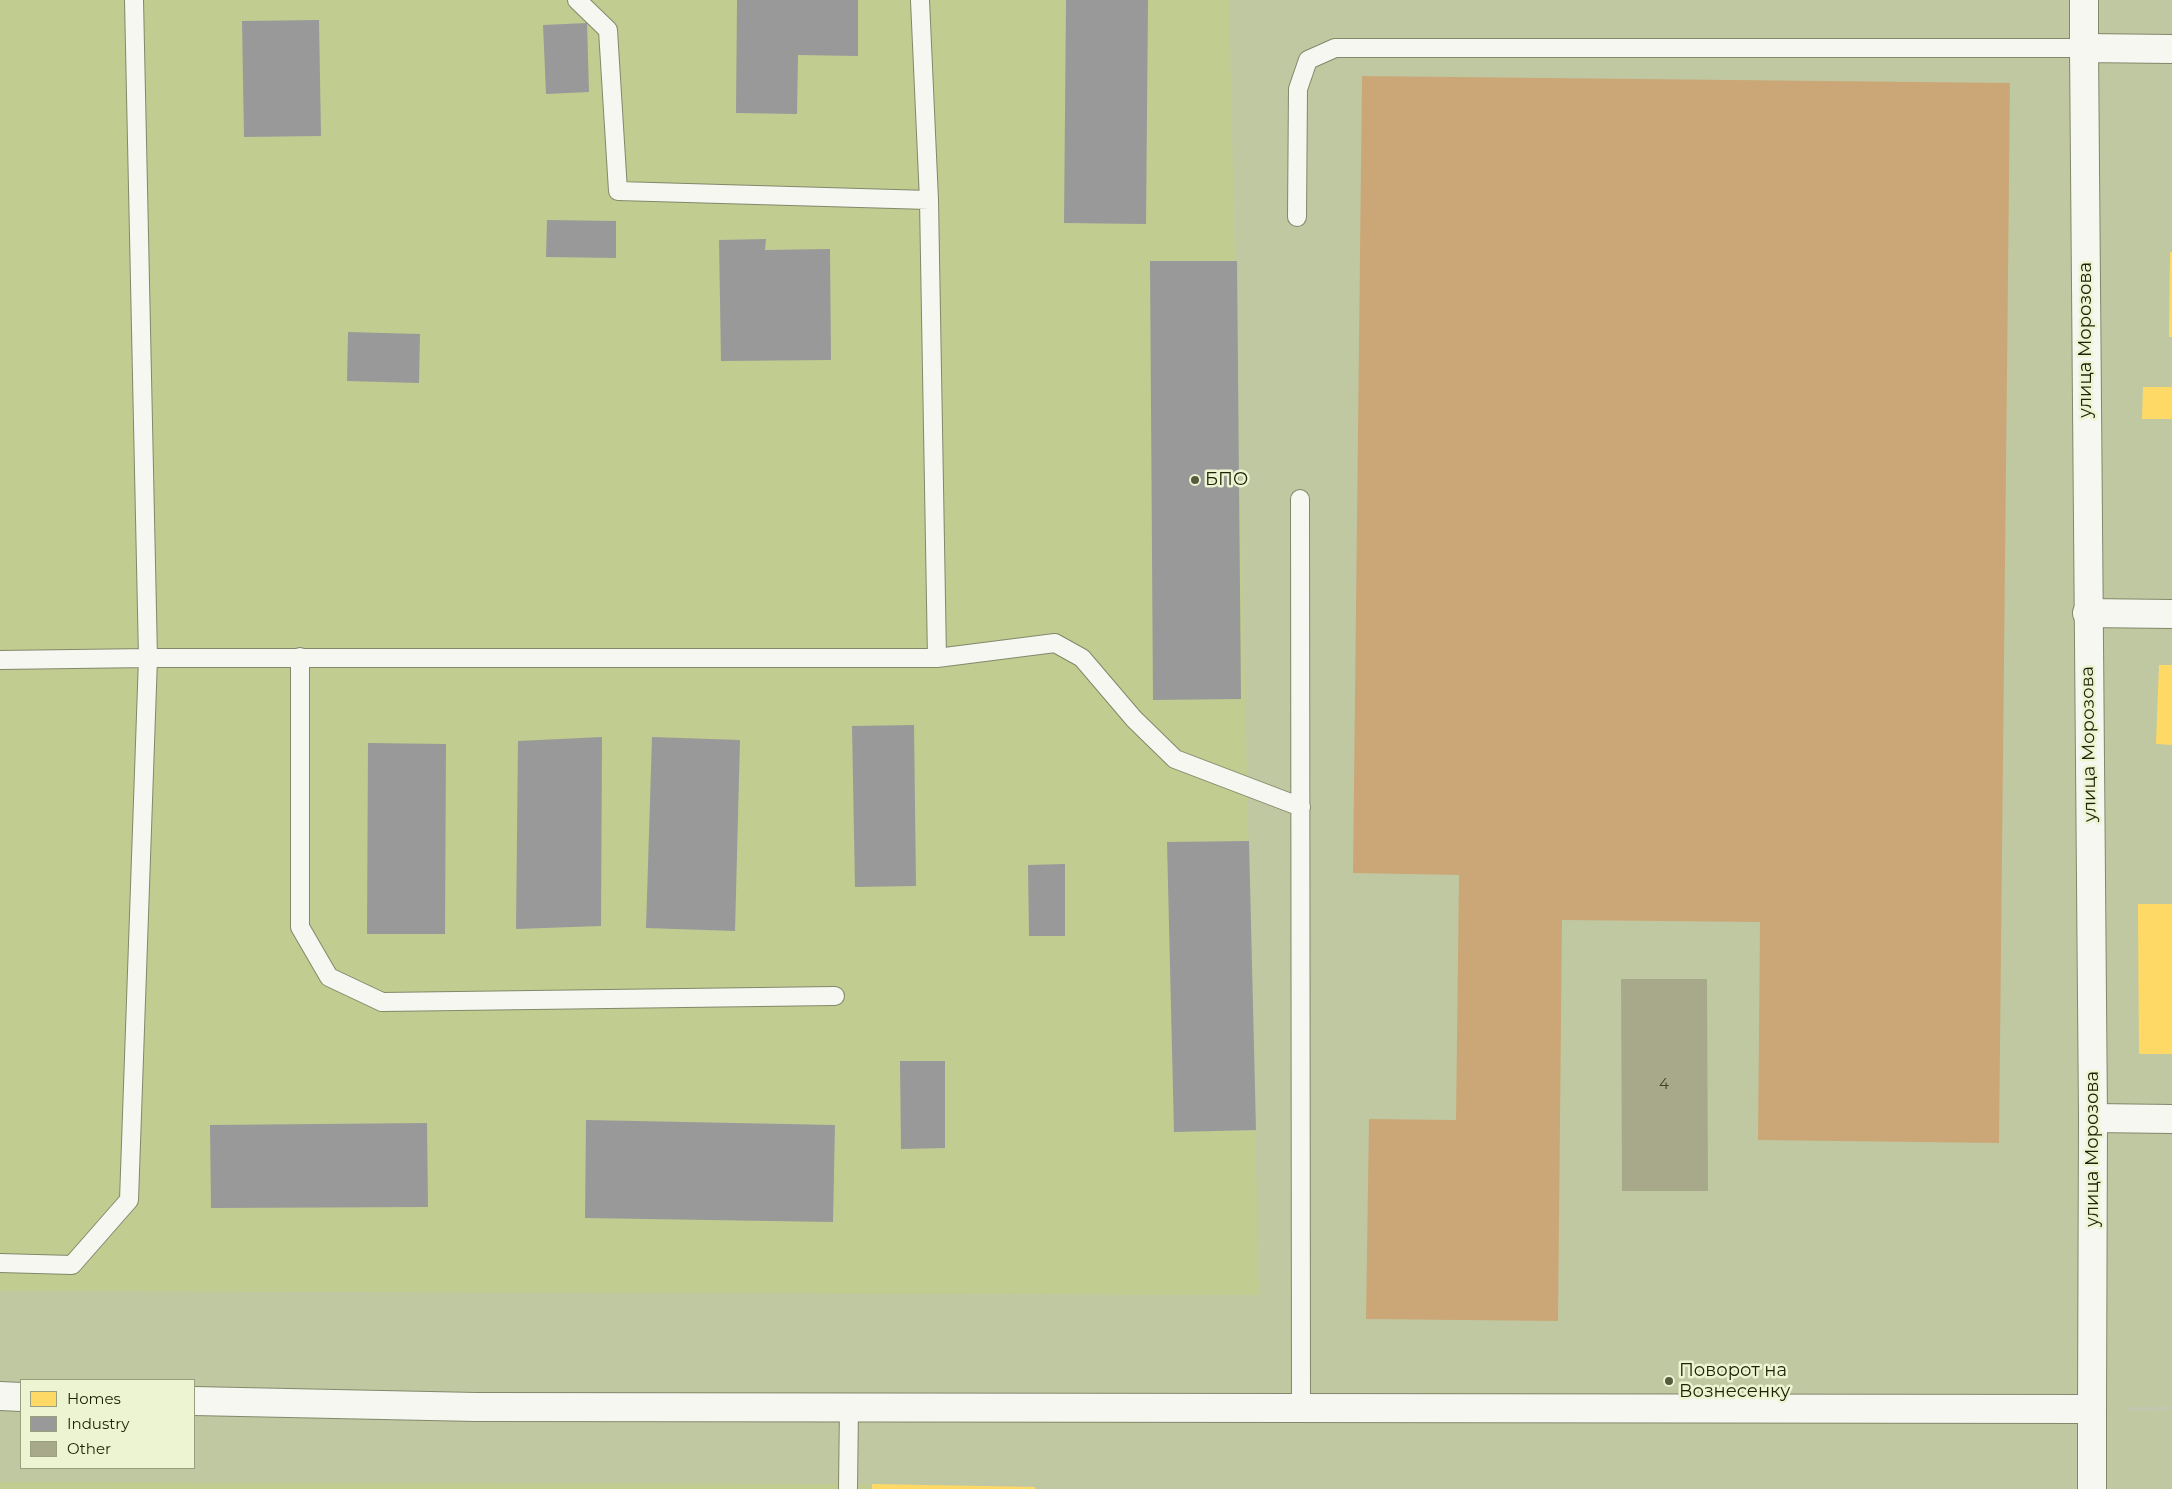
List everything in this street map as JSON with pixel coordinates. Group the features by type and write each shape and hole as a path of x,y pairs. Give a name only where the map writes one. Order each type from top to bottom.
{"street":[{"name":"улица Морозова","path":"2084,0 2087,613 2093,1118 2092,1489"},
{"path":"2084,48 2172,48"},
{"path":"2087,613 2172,614"},
{"path":"2093,1118 2172,1119"},
{"path":"0,1396 20,1397"},
{"path":"195,1400 476,1407 2092,1409"}],"lane":[{"path":"0,1263 72,1265 129,1200 148,658 134,0"},
{"path":"578,0 608,30 618,191 929,200"},
{"path":"920,0 929,200 937,658"},
{"path":"1297,217 1298,89 1308,60 1335,48 2084,48"},
{"path":"1300,499 1301,1409"},
{"path":"0,660 148,658 937,658 1055,643 1082,658 1134,720 1175,759 1301,807"},
{"path":"300,658 300,927 329,977 382,1002 835,996"},
{"path":"848,1408 848,1489"}],"path":[{"path":"2092,1409 2172,1408"}],"shaded area":[{"path":"0,0 1229,0 1259,1295 0,1291"},
{"path":"1362,76 2010,83 1999,1143 1758,1140 1760,922 1562,920 1558,1321 1366,1319 1369,1119 1456,1120 1459,875 1353,873"},
{"path":"0,1482 869,1484 869,1489 0,1489"}],"building: Homes":[{"path":"2170,252 2172,252 2172,337 2169,337"},
{"path":"2143,387 2172,387 2172,419 2142,419"},
{"path":"2159,665 2172,665 2172,745 2156,744"},
{"path":"2138,904 2172,904 2172,1054 2139,1054"},
{"path":"872,1484 1035,1487 1035,1489 872,1489"}],"building: Industry":[{"path":"737,0 858,0 858,56 798,55 797,114 736,113"},
{"path":"1066,0 1148,0 1146,224 1064,223"},
{"path":"319,20 321,136 244,137 242,21"},
{"path":"587,23 589,92 546,94 543,25"},
{"path":"547,220 616,221 616,258 546,257"},
{"path":"766,239 765,250 830,249 831,360 721,361 719,240"},
{"name":"БПО","path":"1150,261 1237,261 1241,699 1153,700"},
{"path":"348,332 420,334 419,383 347,381"},
{"path":"914,725 916,886 855,887 852,726"},
{"path":"602,737 601,926 516,929 518,741"},
{"path":"652,737 740,740 735,931 646,928"},
{"path":"368,743 446,744 445,934 367,934"},
{"path":"1249,841 1256,1130 1174,1132 1167,842"},
{"path":"1065,864 1065,936 1029,936 1028,865"},
{"path":"900,1061 945,1061 945,1148 901,1149"},
{"path":"586,1120 835,1125 833,1222 585,1218"},
{"path":"427,1123 428,1207 211,1208 210,1125"}],"building: Other":[{"path":"1621,979 1707,979 1708,1191 1622,1191"}],"place":[{"name":"БПО","path":"1195,480"},
{"name":"Поворот на Вознесенку","path":"1669,1381"}]}
